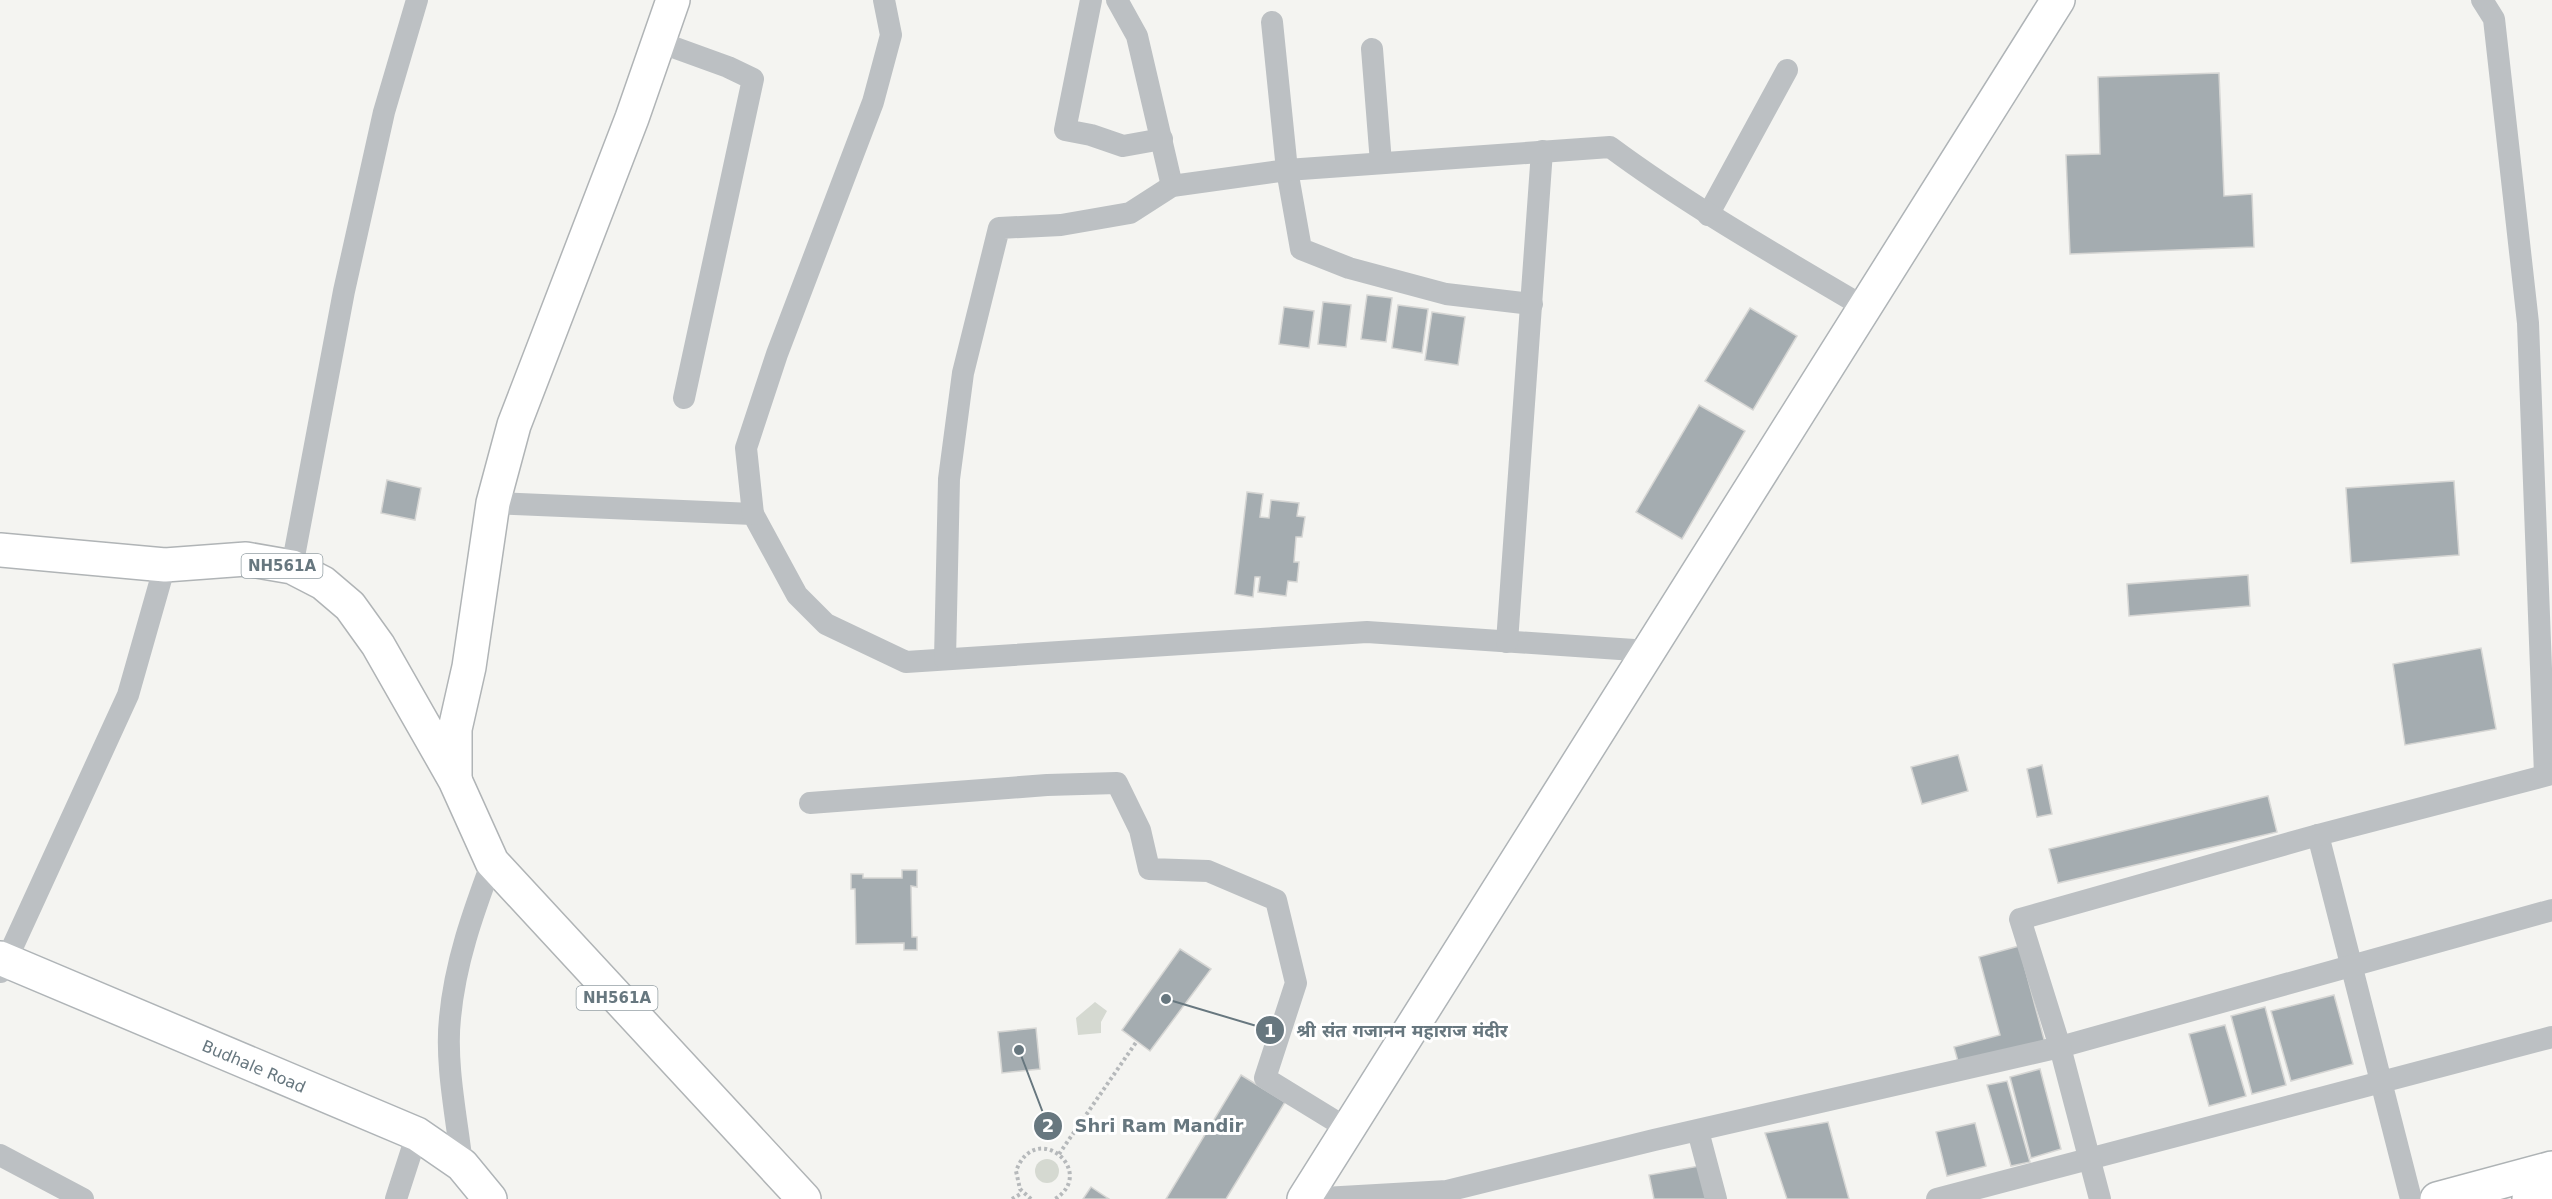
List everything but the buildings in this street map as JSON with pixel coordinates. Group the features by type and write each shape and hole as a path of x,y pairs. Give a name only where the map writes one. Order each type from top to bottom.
{"main road":[{"path":"454,780 455,729 469,667 493,503 514,424 632,118 673,0"},
{"path":"1305,1199 2058,0"},
{"name":"NH561A","path":"0,550 165,565 246,559 292,567 323,583 350,606 378,645 454,780 492,862 804,1199"},
{"name":"Budhale Road","path":"2,965 417,1134 462,1165 490,1199"},
{"path":"2437,1199 2552,1168"},
{"path":"2529,1199 2552,1193"}],"street":[{"path":"292,567 344,291 384,112 417,0"},
{"path":"884,0 891,35 873,102 777,354 746,448 753,514 797,595 826,624 906,662 1367,632 1649,651"},
{"path":"1091,0 1065,130 1091,135 1123,146 1162,139"},
{"path":"1117,0 1137,36 1172,186"},
{"path":"2100,1199 2060,1047 2020,919 2318,835 2549,774 2528,323 2494,19 2482,0"},
{"path":"1272,22 1287,170 1301,249 1349,268 1446,294 1532,304"},
{"path":"659,42 728,67 753,79 684,398"},
{"path":"1372,49 1382,163"},
{"path":"1708,215 1787,70"},
{"path":"945,659 949,479 963,373 999,228 1061,225 1130,213 1172,186 1287,170 1610,147 1655,181 1708,215 1864,307"},
{"path":"1507,642 1542,151"},
{"path":"493,503 753,514"},
{"path":"2,965 128,695 165,565"},
{"path":"810,803 1047,784 1117,783 1140,830 1149,869 1208,871 1276,900 1296,983 1265,1078 1348,1129"},
{"path":"2318,835 2411,1199"},
{"path":"462,1165 451,1064 450,1019 465,934 492,862"},
{"path":"1305,1199 1448,1195 1698,1131 2060,1047 2552,910"},
{"path":"1937,1199 2552,1037"},
{"path":"1698,1131 1716,1199"},
{"path":"396,1199 417,1134"},
{"path":"0,1155 83,1199"}],"path":[{"path":"1059,1154 1137,1041"},
{"path":"1029,1199 1022,1192 1016,1180 1016,1171 1025,1155 1042,1148 1059,1154 1066,1161 1070,1177 1064,1193 1055,1199"},
{"path":"1012,1199 1022,1192"}],"shaded area":[{"path":"1095,1002 1107,1011 1101,1022 1101,1033 1078,1035 1076,1018"},
{"path":"1047,1159 1056,1162 1059,1171 1056,1180 1047,1183 1038,1180 1035,1171 1038,1162"}],"place":[{"name":"श्री संंत गजानन महाराज मंदीर","path":"1166,999"},
{"name":"Shri Ram Mandir","path":"1019,1050"}]}
